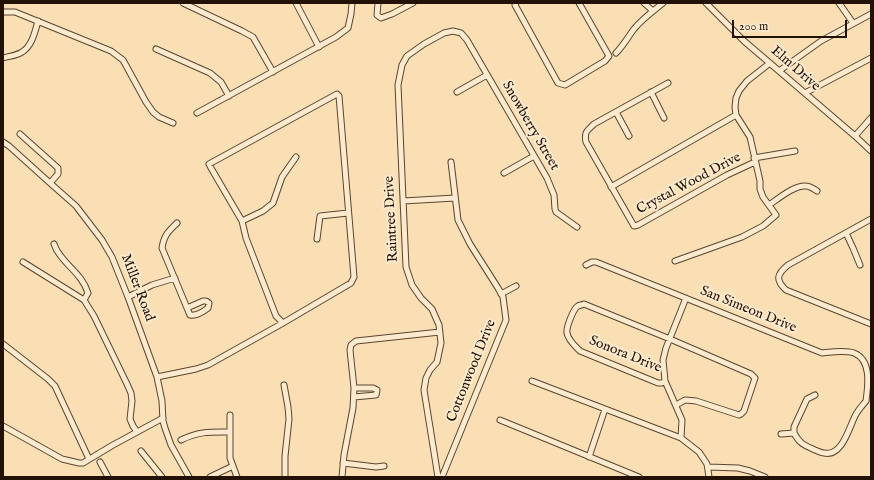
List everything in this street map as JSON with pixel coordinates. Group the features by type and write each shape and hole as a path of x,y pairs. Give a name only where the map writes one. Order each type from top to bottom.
{"street":[{"path":"182,3 253,37 273,72"},
{"path":"296,3 319,47"},
{"path":"196,113 336,37 348,28 352,3"},
{"path":"378,3 378,15 381,18 412,3"},
{"path":"516,3 515,5 558,83 565,85 605,62 609,56 579,3"},
{"path":"644,3 653,11"},
{"path":"616,52 622,47 640,22 663,3"},
{"name":"Elm Drive","path":"706,3 744,41 871,151"},
{"path":"840,3 853,23"},
{"path":"3,12 15,12 111,51 123,60 153,112 159,117 173,123"},
{"path":"779,71 821,41 871,14"},
{"path":"3,58 23,52 32,40 38,21"},
{"name":"Raintree Drive","path":"438,477 424,390 426,378 430,370 437,362 441,343 440,332 439,325 432,309 421,298 412,285 406,267 398,85 402,65 407,56 424,44 444,33 452,31 461,33"},
{"name":"Snowberry Street","path":"461,33 467,40 547,178 554,195 554,209 577,227"},
{"path":"156,49 210,73 221,82 229,96"},
{"path":"805,94 871,58"},
{"path":"611,187 736,115 736,98 739,91 747,81 770,63"},
{"path":"458,92 486,75"},
{"path":"628,136 616,112 668,83"},
{"path":"651,92 664,118"},
{"path":"157,377 196,370 208,365 283,323 351,283 354,277 339,96 337,94 210,164 242,221 246,238 276,316 283,323"},
{"name":"Crystal Wood Drive","path":"616,112 594,124 585,133 586,142 634,226 755,160"},
{"name":"Crystal Wood Drive","path":"675,261 742,237 763,226 776,215 760,188 760,181 750,137 736,115"},
{"path":"855,136 871,118"},
{"path":"20,134 58,168 58,174 50,183"},
{"name":"Miller Road","path":"3,142 76,206 102,240 112,256 157,377 162,401 165,428 171,445 189,477"},
{"path":"755,160 795,151"},
{"path":"504,173 534,156"},
{"path":"242,221 263,211 273,203 282,177 296,157"},
{"name":"Cottonwood Drive","path":"442,477 506,320 503,298 470,244 458,220 451,162"},
{"path":"769,205 789,191 800,186 807,186 817,191"},
{"path":"403,201 455,198"},
{"path":"317,239 320,216 348,213"},
{"path":"871,219 788,265 779,274 781,285 786,290 871,324"},
{"path":"177,223 168,232 164,239 162,248 187,308"},
{"path":"846,233 854,248 860,265"},
{"path":"54,244 58,252 86,287 88,293 84,300"},
{"path":"23,262 84,300 94,316 128,384 132,400 130,419 137,432"},
{"name":"San Simeon Drive","path":"586,266 592,262 596,262 822,353 839,351 854,353 863,361 868,372 869,401"},
{"path":"128,296 152,285 175,278"},
{"path":"501,294 516,286"},
{"path":"681,438 682,420 666,381 663,360 666,348 686,298"},
{"name":"Sonora Drive","path":"666,381 658,383 580,351 571,342 567,332 575,309 584,304 670,339"},
{"path":"342,477 354,397 350,350 351,345 356,341 440,332"},
{"path":"670,339 751,374 754,378 744,411 739,415 696,401 686,400 676,404"},
{"path":"3,344 55,386 89,459"},
{"path":"532,381 681,438 699,452 708,466 709,477"},
{"path":"284,385 289,419 285,456 285,477"},
{"path":"354,388 373,388 377,390 376,395 354,397"},
{"path":"815,395 807,399 794,427 794,433 803,445 824,453 830,453 840,448 860,408 869,401"},
{"path":"589,457 605,409"},
{"path":"230,415 230,458 237,477"},
{"path":"3,426 62,459 79,464 163,418"},
{"path":"500,420 638,477"},
{"path":"181,440 191,435 201,433 230,432"},
{"path":"781,434 794,433"},
{"path":"141,451 162,477"},
{"path":"100,462 108,477"},
{"path":"343,463 376,467 384,466"},
{"path":"210,477 233,466"},
{"path":"708,466 738,468 765,477"}]}
